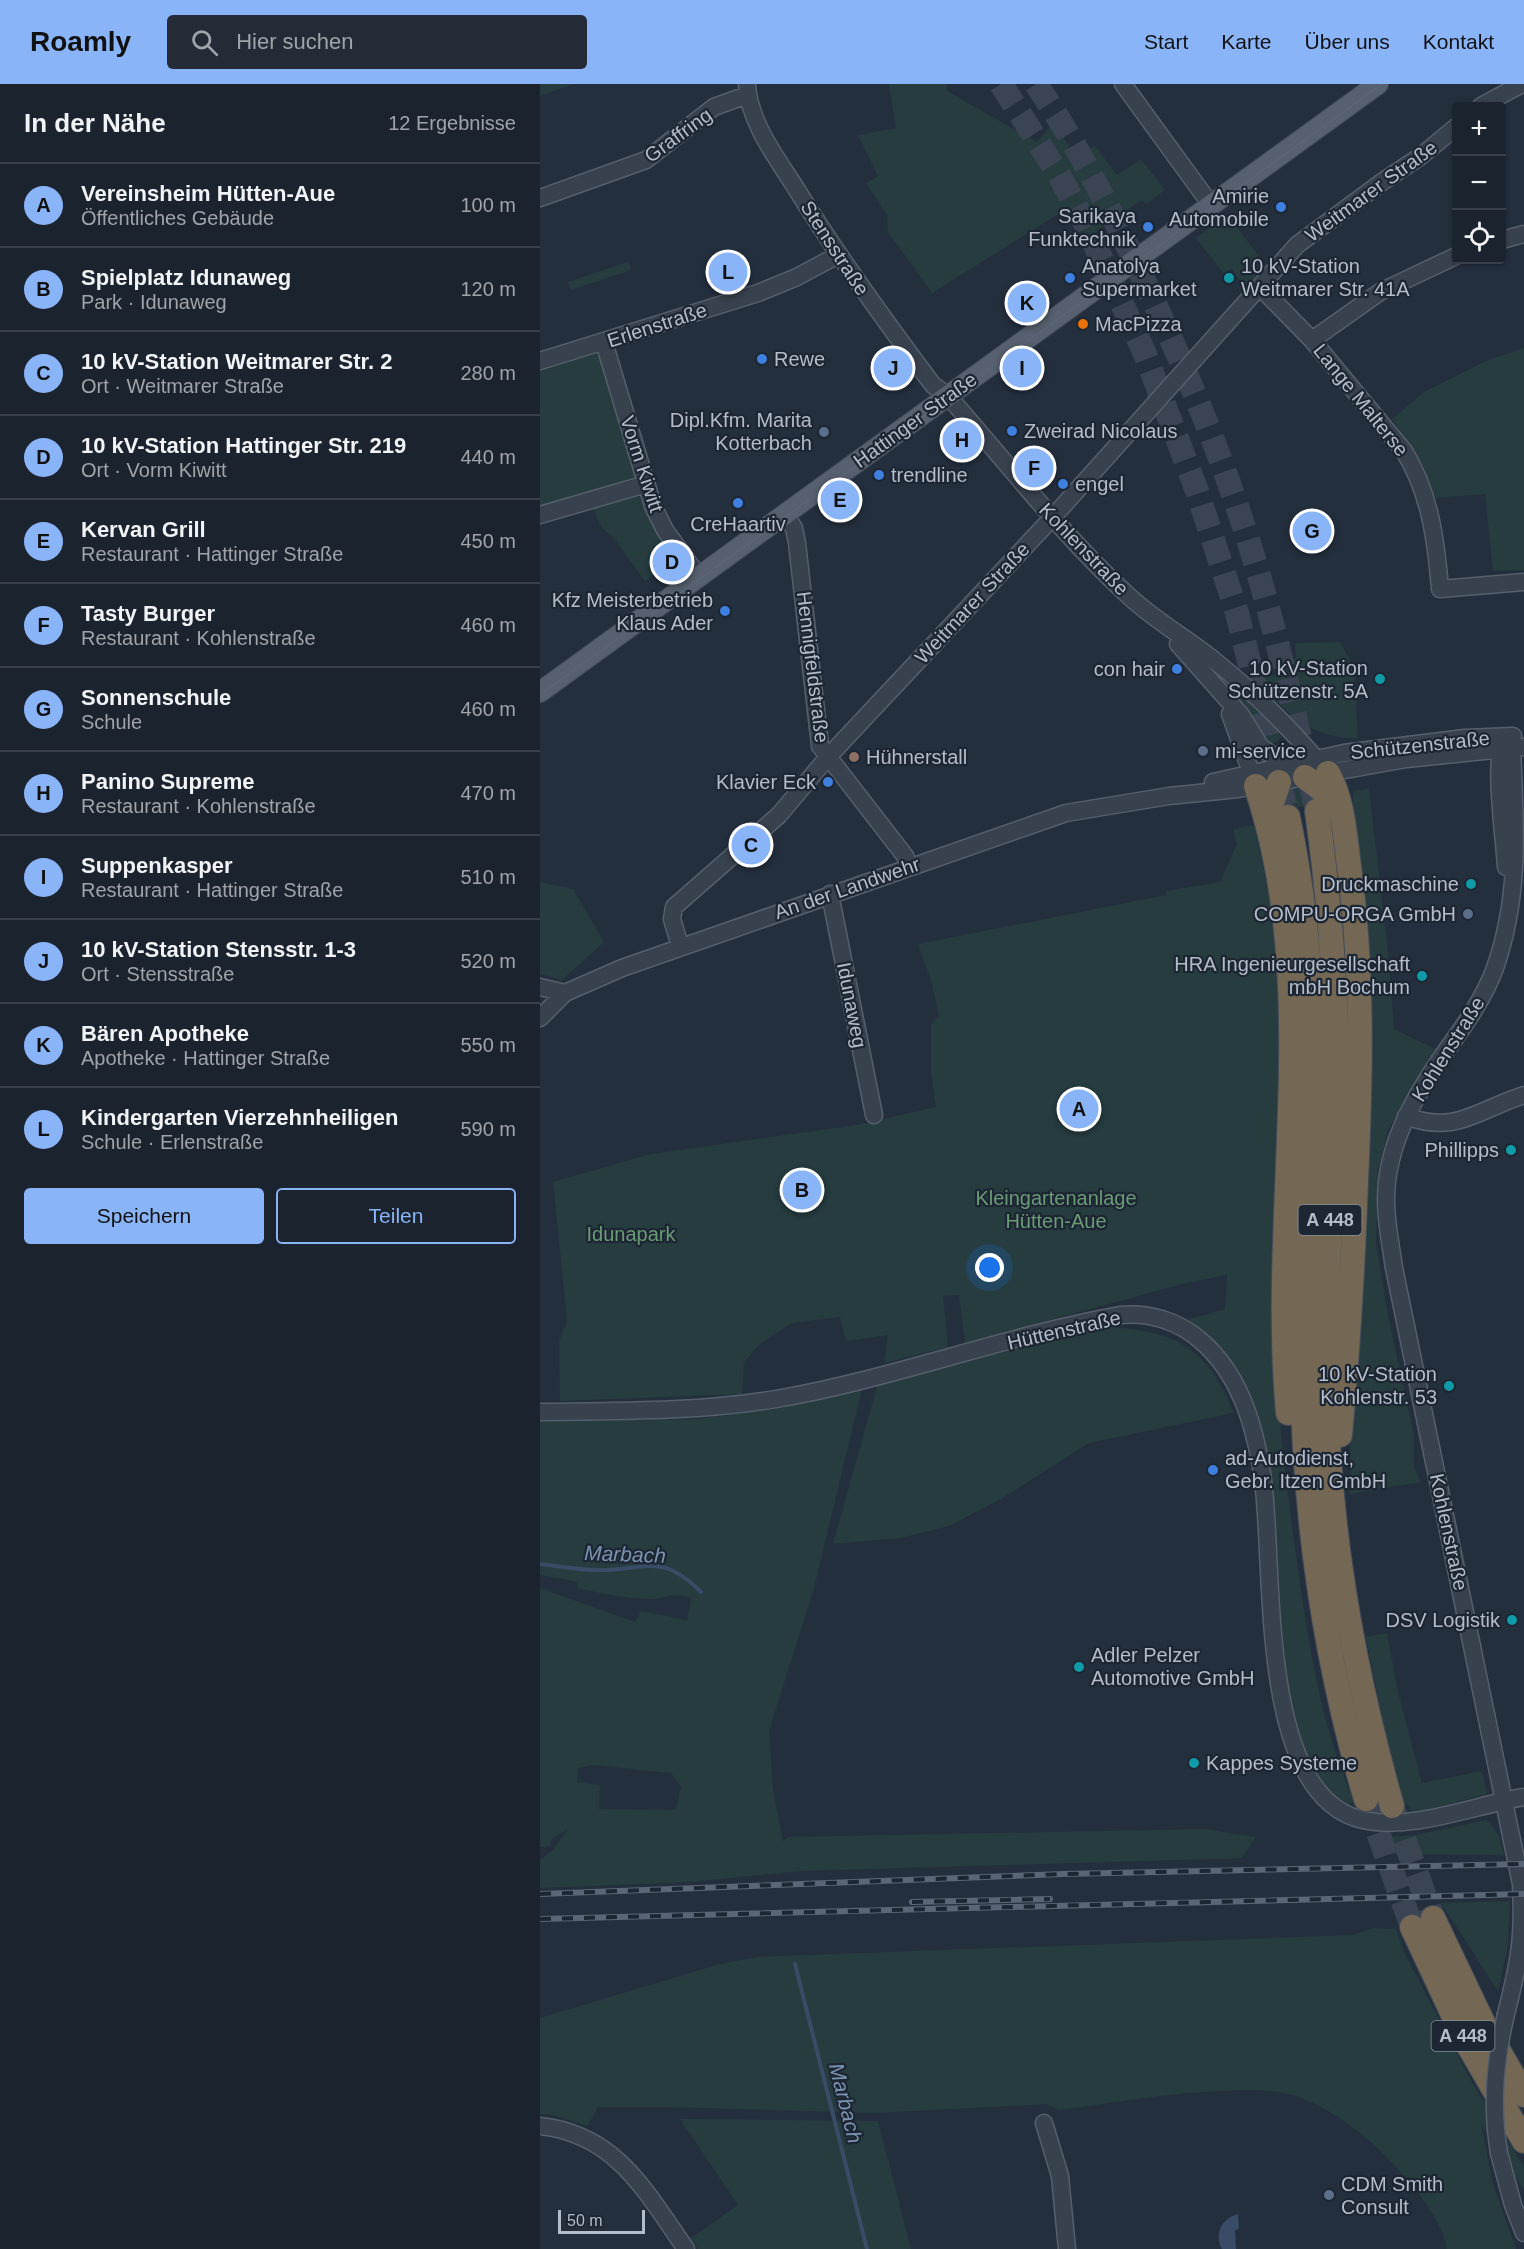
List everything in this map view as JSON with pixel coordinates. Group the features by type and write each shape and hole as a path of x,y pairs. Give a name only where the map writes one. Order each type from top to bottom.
{"highway":[{"path":"1289,774 1328,806 1356,933 1360,1100 1354,1268 1332,1512 1358,1672 1392,1806"},
{"name":"A 448","path":"1289,774 1277,817 1303,896 1313,1053 1302,1354 1305,1462 1313,1554 1334,1675 1366,1799"},
{"name":"A 448","path":"1524,2096 1422,1922 1464,2038 1524,2140"}],"main road":[{"name":"Hattinger Straße","path":"540,692 1378,84"}],"street":[{"path":"1123,84 1211,205"},
{"path":"1488,102 1522,84"},
{"name":"Graffring","path":"540,198 646,160 714,107 747,89"},
{"name":"Stensstraße","path":"747,89 761,131 838,255 933,385 948,396"},
{"name":"Weitmarer Straße","path":"680,946 672,919 674,907 779,815 827,758 1053,517 1297,245 1373,188 1421,156 1452,130"},
{"path":"1506,239 1524,234"},
{"name":"Erlenstraße","path":"540,362 758,293 797,277 838,255"},
{"path":"1312,340 1380,292 1452,258"},
{"name":"Lange Malterse","path":"1260,287 1312,340 1384,423 1415,468 1425,493 1436,546 1440,589 1524,582"},
{"name":"Vorm Kiwitt","path":"604,342 646,484 665,530 699,577"},
{"name":"Kohlenstraße","path":"948,396 1107,576 1152,617 1211,679 1241,715 1260,746 1289,774"},
{"path":"540,515 646,484"},
{"name":"Hennigfeldstraße","path":"785,514 794,528 797,543 820,746 898,847 909,866"},
{"name":"Kohlenstraße","path":"1152,617 1215,661 1292,733 1289,774"},
{"name":"Kohlenstraße","path":"1211,679 1234,723 1289,774"},
{"path":"1289,774 1292,733"},
{"name":"Schützenstraße","path":"1289,774 1510,745 1524,735"},
{"name":"Kohlenstraße","path":"1510,745 1517,837 1515,882 1511,888 1506,929 1494,969 1480,1000 1406,1116 1387,1177 1388,1230 1521,1884 1523,1935 1521,1974 1518,1993 1506,2014 1494,2077 1499,2153 1513,2205 1524,2233"},
{"name":"An der Landwehr","path":"540,1018 565,993 680,946 1044,819 1289,774"},
{"name":"Idunaweg","path":"830,894 874,1115"},
{"path":"540,987 565,993"},
{"path":"1406,1116 1426,1124 1444,1125 1524,1095"},
{"name":"Hüttenstraße","path":"540,1412 733,1406 778,1399 875,1376 1107,1317 1141,1314 1179,1325 1204,1343 1222,1362 1233,1378 1251,1421 1263,1474 1275,1661 1294,1747 1313,1787 1340,1811 1362,1820 1382,1823 1415,1821 1524,1797"},
{"path":"1044,2123 1060,2176 1067,2249"},
{"path":"540,2126 574,2132 615,2157 642,2185 686,2249"}],"green space":[{"path":"540,84 573,84 540,96"},
{"path":"889,84 946,84 947,91 1037,142 1055,121 1070,149 1080,142 1087,150 1095,146 1117,175 1141,159 1165,190 1146,204 1142,200 1084,240 1063,211 932,293 888,232 887,215 866,183 878,176 858,135 896,128"},
{"path":"1228,215 1266,266 1245,288 1232,269 1224,274 1196,238"},
{"path":"628,262 631,270 571,290 568,282"},
{"path":"1524,348 1524,570 1493,571 1485,494 1434,498 1422,463 1392,419 1424,392 1486,361"},
{"path":"599,349 637,480 540,510 540,367"},
{"path":"638,495 651,523 674,559 645,581 614,538 602,528 592,507"},
{"path":"1340,642 1354,668 1358,738 1342,737 1314,729 1291,714 1257,683 1261,683 1265,677 1282,674 1282,659 1296,659 1295,643"},
{"path":"1211,666 1266,717 1282,737 1267,749 1235,697 1209,668"},
{"path":"1297,787 1305,787 1326,802 1275,811 1284,793"},
{"path":"1369,789 1388,952 1394,1029 1435,1049 1388,1130 1378,1171 1376,1242 1388,1315 1414,1435 1414,1467 1421,1482 1350,1494 1352,807 1354,791"},
{"path":"1254,825 1271,913 1276,949 1279,1004 1272,1265 1274,1336 1282,1441 1310,1644 1323,1708 1354,1802 1348,1804 1330,1793 1308,1766 1296,1735 1285,1684 1262,1433 1237,1372 1221,1350 1187,1320 1225,1309 1227,1275 1186,1283 965,1343 959,1295 943,1296 948,1347 884,1363 888,1335 846,1341 840,1317 791,1323 759,1345 744,1362 742,1394 560,1401 559,1341 567,1321 553,1182 651,1154 857,1125 936,1107 931,1071 931,1025 939,1016 932,984 918,944 1166,895 1166,891 1220,882 1237,844 1233,829"},
{"path":"540,882 573,889 604,942 562,980 540,974"},
{"path":"1119,1323 1119,1328 1161,1335 1192,1350 1215,1376 1234,1413 1089,1443 1001,1499 949,1526 901,1538 833,1544 878,1383"},
{"path":"862,1389 814,1588 769,1731 773,1789 783,1841 789,1837 1205,1829 1256,1837 1242,1858 801,1871 689,1882 540,1888 540,1860 553,1850 567,1830 552,1838 550,1846 540,1847 540,1588 635,1622 641,1611 687,1620 691,1598 674,1595 655,1599 631,1598 578,1588 578,1582 540,1575 540,1422 697,1419 769,1410","holes":["593,1765 671,1773 681,1787 676,1810 599,1809 600,1785 577,1782 578,1768"]},
{"path":"1387,1633 1398,1692 1422,1783 1482,1771 1487,1794 1415,1813 1404,1802 1384,1727 1366,1637"},
{"path":"1487,1820 1500,1837 1504,1855 1372,1854 1384,1836 1410,1836"},
{"path":"1510,1901 1508,1946 1498,1991 1441,1903"},
{"path":"1373,1928 1396,1929 1405,1954 1470,2079 1524,2167 1524,2190 1481,2124 1493,2184 1516,2249 1447,2249 1440,2227 1428,2206 1398,2169 1376,2147 1327,2110 1299,2097 1276,2092 1216,2091 1059,2110 1046,2104 876,2113 598,2107 587,2126 550,2114 540,2114 540,2018 720,1964 757,1957 1353,1935"},
{"path":"680,2119 878,2121 911,2249 698,2249 691,2238 738,2205"}],"water":[{"path":"1238,2214 1239,2229 1235,2230 1236,2249 1222,2249 1219,2233 1223,2223"}],"waterway":[{"name":"Marbach","path":"540,1564 589,1570 663,1567 687,1579 701,1592"},
{"name":"Marbach","path":"795,1964 867,2249"}],"tunnel":[{"path":"1001,84 1059,175 1085,223 1145,354 1197,491 1237,613 1288,817"},
{"path":"1036,84 1097,185 1167,329 1216,447 1257,567 1317,811"},
{"path":"1366,1799 1412,1927"},
{"path":"1392,1806 1433,1918"}],"tram line":[{"path":"540,695 1382,84"}],"railway":[{"path":"540,1894 1064,1874 1524,1864"},
{"path":"540,1919 1524,1894"},
{"path":"912,1902 1050,1899"}],"place":[{"name":"Amirie Automobile","path":"1281,207"},
{"name":"Sarikaya Funktechnik","path":"1148,227"},
{"name":"Kindergarten Vierzehnheiligen","path":"728,272"},
{"name":"Anatolya Supermarket","path":"1070,278"},
{"name":"10 kV-Station Weitmarer Str. 41A","path":"1229,278"},
{"name":"Bären Apotheke","path":"1027,303"},
{"name":"MacPizza","path":"1083,324"},
{"name":"Rewe","path":"762,359"},
{"name":"10 kV-Station Stensstr. 1-3","path":"893,368"},
{"name":"Suppenkasper","path":"1022,368"},
{"name":"Zweirad Nicolaus","path":"1012,431"},
{"name":"Dipl.Kfm. Marita Kotterbach","path":"824,432"},
{"name":"Panino Supreme","path":"962,440"},
{"name":"Tasty Burger","path":"1034,468"},
{"name":"trendline","path":"879,475"},
{"name":"engel","path":"1063,484"},
{"name":"Kervan Grill","path":"840,500"},
{"name":"CreHaartiv","path":"738,503"},
{"name":"Sonnenschule","path":"1312,531"},
{"name":"10 kV-Station Hattinger Str. 219","path":"672,562"},
{"name":"Kfz Meisterbetrieb Klaus Ader","path":"725,611"},
{"name":"con hair","path":"1177,669"},
{"name":"10 kV-Station Schützenstr. 5A","path":"1380,679"},
{"name":"mi-service","path":"1203,751"},
{"name":"Hühnerstall","path":"854,757"},
{"name":"Klavier Eck","path":"828,782"},
{"name":"10 kV-Station Weitmarer Str. 2","path":"751,845"},
{"name":"Druckmaschine","path":"1471,884"},
{"name":"COMPU-ORGA GmbH","path":"1468,914"},
{"name":"HRA Ingenieurgesellschaft mbH Bochum","path":"1422,976"},
{"name":"Vereinsheim Hütten-Aue","path":"1079,1109"},
{"name":"Phillipps","path":"1511,1150"},
{"name":"Spielplatz Idunaweg","path":"802,1190"},
{"name":"10 kV-Station Kohlenstr. 53","path":"1449,1386"},
{"name":"ad-Autodienst, Gebr. Itzen GmbH","path":"1213,1470"},
{"name":"DSV Logistik","path":"1512,1620"},
{"name":"Adler Pelzer Automotive GmbH","path":"1079,1667"},
{"name":"Kappes Systeme","path":"1194,1763"},
{"name":"CDM Smith Consult","path":"1329,2195"}],"park label":[{"name":"Kleingartenanlage Hütten-Aue","path":"1056,1210"},
{"name":"Idunapark","path":"631,1234"}]}
